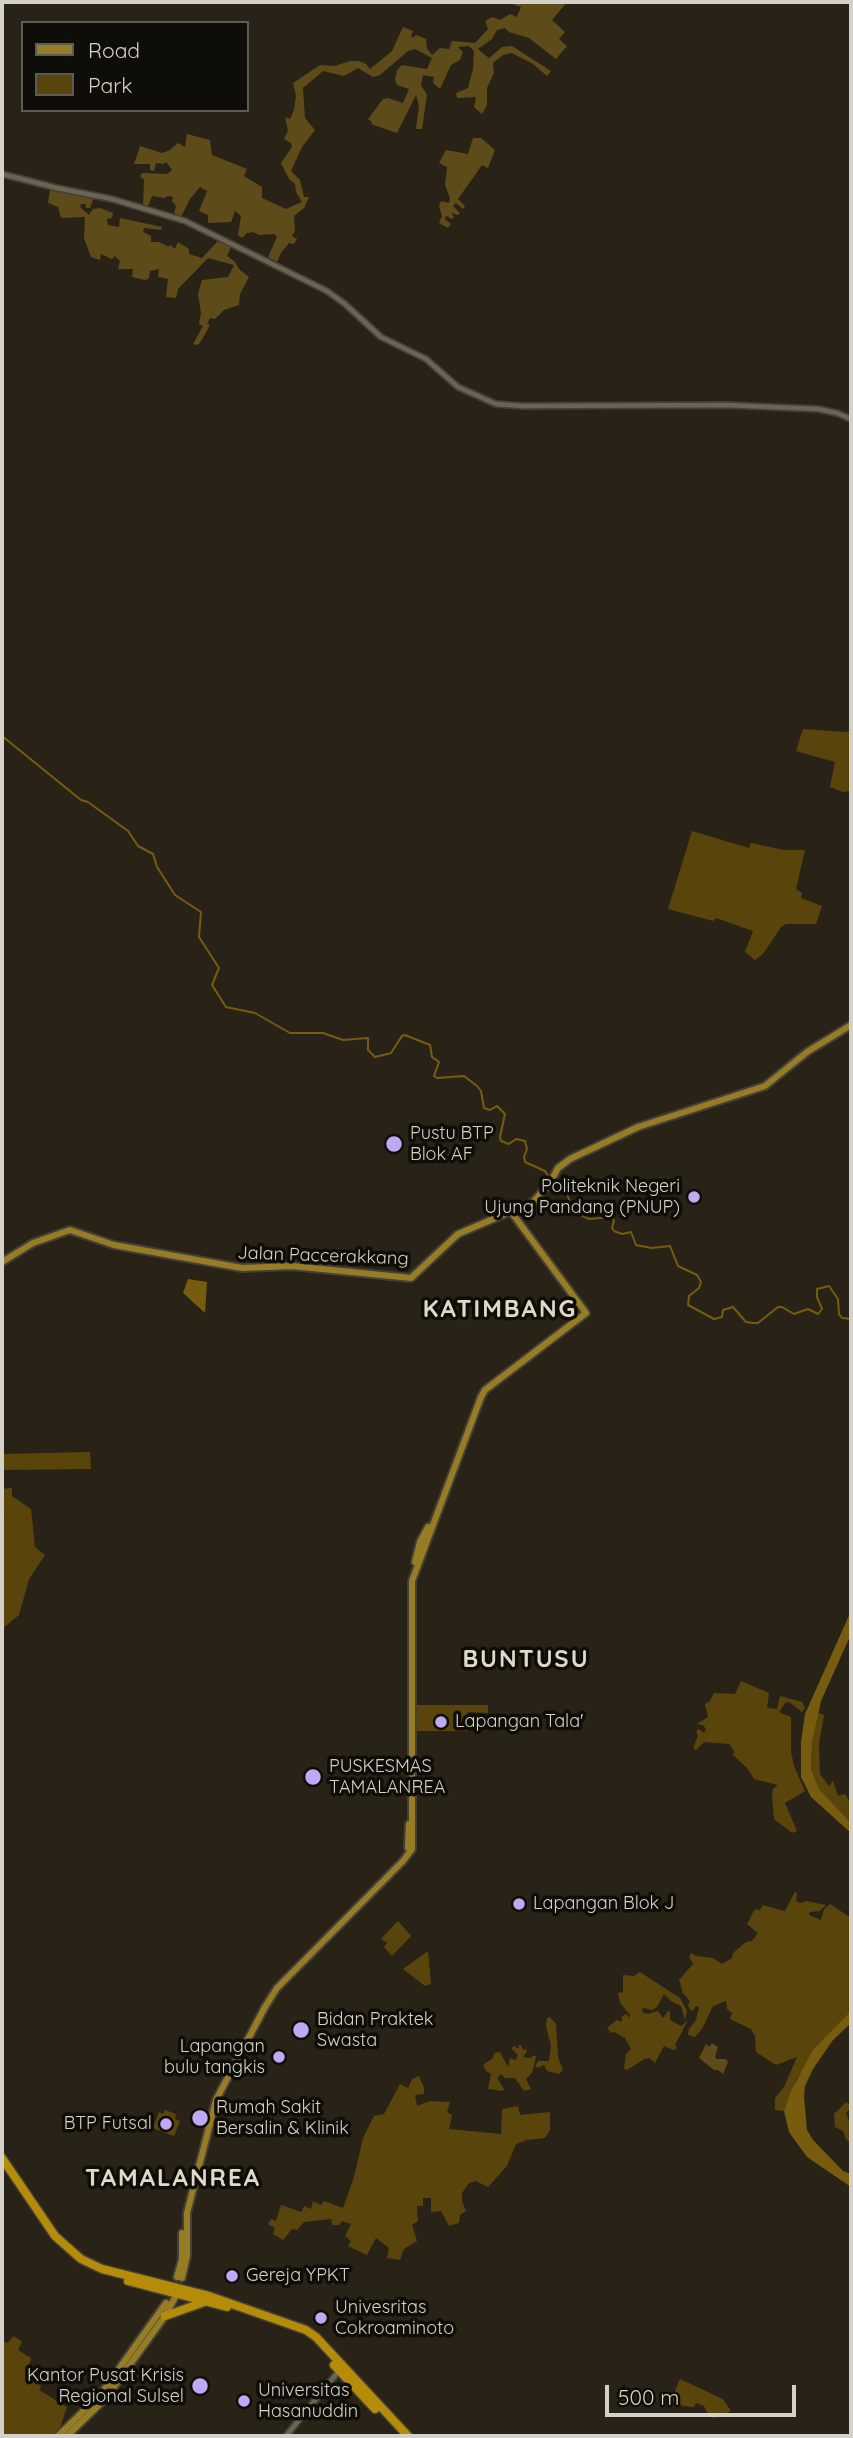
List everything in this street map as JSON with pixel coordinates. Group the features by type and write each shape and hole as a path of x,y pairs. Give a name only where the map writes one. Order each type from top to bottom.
{"highway":[{"path":"2,2158 46,2231 72,2259 109,2276 162,2290 178,2287 207,2301 291,2326 315,2342 340,2371 408,2436"},
{"path":"2,2165 55,2236 93,2266 178,2287 316,2337 402,2436"},
{"path":"162,2290 166,2303"},
{"path":"165,2316 207,2301"}],"main road":[{"name":"Jalan Paccerakkang","path":"2,1262 33,1243 72,1230 114,1245 242,1268 292,1266 411,1278 457,1234 533,1202 552,1181 561,1165 620,1135 765,1086 814,1047 851,1026"},
{"path":"67,2436 105,2399 165,2316 178,2287 187,2256 185,2213 216,2100 244,2043 277,1988 408,1848 408,1592 420,1542 485,1390 584,1312 511,1213"},
{"path":"58,2436 102,2394 166,2303"}],"street":[{"path":"2,174 112,199 185,221 327,291 385,340 426,359 458,387 494,403 521,406 726,405 818,410 851,419"},
{"path":"287,2436 340,2371"}],"green space":[{"path":"803,729 846,732 851,730 851,791 843,792 830,787 835,762 796,751"},
{"path":"692,831 749,848 751,843 784,850 805,850 796,889 802,893 801,898 822,906 816,924 786,924 781,927 763,954 755,960 745,952 753,931 716,918 713,921 668,909"},
{"path":"90,1452 91,1469 2,1470 2,1454"},
{"path":"12,1488 12,1496 31,1509 35,1547 45,1555 29,1579 19,1615 2,1629 2,1517 5,1513 2,1511 2,1489"},
{"path":"741,1681 769,1693 767,1708 777,1709 780,1696 802,1702 805,1708 802,1712 789,1702 785,1703 779,1712 791,1717 791,1752 805,1791 785,1803 797,1831 792,1833 774,1819 772,1795 773,1789 778,1785 754,1779 733,1755 734,1751 729,1744 704,1742 696,1750 693,1748 698,1736 696,1731 699,1729 704,1733 706,1729 697,1724 708,1717 705,1704 714,1693 735,1694"},
{"name":"Lapangan Tala'","path":"414,1705 488,1705 488,1713 468,1712 468,1731 414,1731"},
{"path":"818,1713 824,1715 819,1744 820,1774 829,1786 833,1781 838,1796 845,1794 851,1804 851,1823 819,1789 811,1770 812,1743"},
{"path":"795,1892 796,1901 826,1905 820,1911 810,1912 809,1915 821,1920 824,1909 830,1904 851,1918 851,2011 797,2078 784,2111 775,2110 775,2098 784,2087 797,2057 776,2065 756,2052 755,2036 751,2029 730,2019 732,2013 727,2009 726,2001 713,2006 695,2037 688,2035 699,2007 696,2006 693,2011 689,2008 690,2001 683,1993 679,1980 693,1964 689,1957 691,1953 713,1958 722,1964 732,1958 733,1953 746,1942 752,1941 758,1933 747,1924 755,1909 760,1910 763,1905 785,1911"},
{"path":"398,1921 411,1936 392,1956 384,1947 387,1943 381,1939"},
{"path":"428,1951 431,1984 425,1986 403,1969"},
{"path":"640,1972 680,1998 687,2011 685,2020 681,2006 664,1994 657,2007 652,2010 643,2008 642,2012 648,2014 658,2011 663,2018 668,2011 670,2020 681,2026 688,2020 675,2045 677,2048 674,2050 664,2046 655,2063 649,2058 644,2059 627,2070 624,2069 626,2054 631,2049 625,2038 611,2033 607,2028 617,2020 622,2022 622,2016 626,2014 630,2018 620,2003 618,1993 623,1992 623,1975 634,1976"},
{"path":"550,2017 556,2024 558,2057 563,2070 559,2074 547,2071 544,2065 538,2068 535,2066 538,2061 549,2061 551,2046 546,2026 547,2018"},
{"path":"519,2045 527,2051 523,2057 536,2057 532,2073 526,2079 531,2089 524,2091 515,2078 505,2078 501,2074 497,2078 504,2089 488,2089 491,2074 483,2065 493,2058 494,2053 500,2052 508,2067 510,2058 516,2060 518,2055 511,2048 514,2046 519,2049"},
{"path":"419,2076 424,2094 415,2095 417,2106 430,2101 450,2102 447,2112 452,2115 449,2129 501,2134 502,2109 518,2106 520,2115 550,2112 550,2130 545,2138 516,2144 507,2166 488,2187 476,2181 469,2183 462,2193 466,2211 460,2215 459,2223 449,2226 441,2211 431,2212 431,2198 423,2198 423,2206 417,2206 418,2221 412,2225 417,2241 404,2249 400,2260 387,2258 389,2248 376,2238 367,2255 348,2246 351,2241 345,2236 351,2224 342,2221 339,2225 332,2225 331,2219 304,2222 297,2230 292,2229 283,2240 273,2234 275,2228 268,2224 271,2219 276,2221 281,2205 301,2212 304,2206 311,2209 313,2201 321,2205 324,2201 343,2208 363,2138 374,2116 384,2114 400,2084 408,2088 412,2079"},
{"path":"846,2102 851,2106 851,2111 846,2113 851,2126 851,2137 848,2136 851,2143 843,2131 835,2127 834,2114"},
{"name":"BTP Futsal","path":"165,2110 176,2114 175,2119 180,2121 174,2136 153,2128 159,2112 163,2114"},
{"path":"14,2336 22,2342 18,2350 31,2358 27,2373 41,2386 39,2390 67,2407 59,2431 54,2436 2,2436 2,2340 7,2343"},
{"path":"680,2379 723,2399 731,2411 715,2418 709,2416 704,2406 696,2403 694,2407 683,2406 671,2400"}],"shaded area":[{"path":"506,2 567,2 552,20 565,32 559,39 567,46 556,59 529,38 509,32 505,28 497,30 492,39 478,49 485,55 489,58 502,47 512,46 551,71 547,76 533,64 512,53 503,55 493,63 494,73 487,88 487,105 482,114 474,107 476,97 457,98 456,93 468,88 474,51 469,46 458,47 463,52 460,60 451,65 440,89 433,83 434,77 423,75 421,85 427,95 422,129 416,129 419,106 416,95 397,133 371,124 368,119 383,99 403,103 409,89 397,85 395,80 397,70 402,65 427,69 432,58 415,49 408,51 380,75 373,77 358,68 344,76 323,71 303,88 305,118 315,130 302,147 291,171 300,180 304,197 309,197 304,208 294,216 295,231 292,236 297,239 294,244 289,243 277,262 268,257 277,237 274,234 259,235 253,232 242,238 238,235 241,216 235,211 231,222 208,223 208,215 199,211 207,191 200,187 181,217 174,213 176,206 172,201 173,197 152,196 148,207 143,205 142,173 167,174 172,170 166,162 156,163 154,171 150,170 150,164 134,164 140,146 162,153 178,143 185,147 187,134 210,140 212,155 247,169 244,176 262,187 262,198 286,209 302,202 295,184 289,179 281,163 292,147 291,143 284,139 288,131 285,117 290,119 294,110 296,96 293,83 320,65 335,66 359,61 370,69 392,51 403,27 413,31 413,38 416,35 426,39 427,49 432,55 440,48 449,49 452,41 475,43 488,29 485,21 492,17 500,20 510,14 517,17 521,7"},
{"path":"473,138 481,138 495,150 488,168 482,165 458,199 465,206 463,209 456,203 453,206 460,213 451,213 454,217 452,219 446,216 445,219 451,224 448,228 439,223 442,216 439,206 441,201 449,203 450,198 445,185 447,167 439,163 446,150 468,154"},
{"path":"50,190 94,197 90,208 86,208 86,204 81,204 80,207 89,215 93,209 100,208 113,213 112,218 107,219 108,225 119,227 120,218 162,227 161,230 144,228 143,232 151,236 151,242 159,242 169,247 170,245 175,249 178,242 189,249 189,254 202,258 218,241 231,247 227,256 249,277 240,294 239,305 224,310 215,319 210,318 207,324 210,325 199,344 193,344 203,326 199,324 201,313 198,294 202,280 228,277 234,265 208,258 178,289 176,298 166,297 168,279 158,277 159,269 150,271 149,278 145,280 132,277 133,269 118,269 120,261 115,256 112,259 101,254 100,260 91,257 84,238 85,217 61,218 58,207 48,203"},
{"path":"188,1279 207,1282 205,1313 183,1293"},
{"path":"851,1611 851,1634 821,1701 812,1743 811,1769 819,1789 851,1823 851,1833 811,1797 801,1777 801,1742 805,1714"},
{"path":"851,2011 851,2023 833,2040 813,2069 805,2086 804,2097 807,2130 843,2171 851,2174 851,2187 807,2157 789,2132 784,2111 791,2091 813,2050"},
{"path":"712,2043 718,2047 715,2057 728,2062 723,2074 699,2058 706,2044 709,2047"}],"waterway":[{"path":"2,736 81,800 88,802 128,831 138,846 153,854 157,867 175,895 201,912 199,937 219,968 212,985 226,1007 255,1013 290,1033 323,1033 343,1040 368,1038 368,1050 375,1057 391,1053 405,1035 430,1045 432,1057 439,1062 434,1076 464,1076 477,1086 481,1091 484,1108 490,1110 497,1106 505,1114 501,1141 509,1144 516,1139 525,1141 525,1162 545,1171 550,1179"},
{"path":"555,1182 566,1191 573,1211 589,1219 612,1217 614,1231 622,1234 631,1232 636,1245 652,1248 670,1246 678,1266 697,1275 701,1282 699,1288 689,1296 688,1305 714,1319 722,1317 723,1310 733,1307 746,1322 754,1323 758,1323 778,1307 794,1314 808,1309 818,1314 822,1309 817,1289 829,1286 838,1299 839,1314 842,1318 851,1319"}],"place":[{"name":"Pustu BTP Blok AF","path":"394,1144"},
{"name":"Politeknik Negeri Ujung Pandang (PNUP)","path":"694,1197"},
{"name":"Lapangan Tala'","path":"441,1722"},
{"name":"PUSKESMAS TAMALANREA","path":"313,1777"},
{"name":"Lapangan Blok J","path":"519,1904"},
{"name":"Bidan Praktek Swasta","path":"301,2030"},
{"name":"Lapangan bulu tangkis","path":"279,2057"},
{"name":"Rumah Sakit Bersalin & Klinik","path":"200,2118"},
{"name":"BTP Futsal","path":"166,2124"},
{"name":"Gereja YPKT","path":"232,2276"},
{"name":"Univesritas Cokroaminoto","path":"321,2318"},
{"name":"Kantor Pusat Krisis Regional Sulsel","path":"200,2386"},
{"name":"Universitas Hasanuddin","path":"244,2401"}],"district":[{"name":"KATIMBANG","path":"500,1310"},
{"name":"BUNTUSU","path":"526,1660"},
{"name":"TAMALANREA","path":"173,2179"}]}
